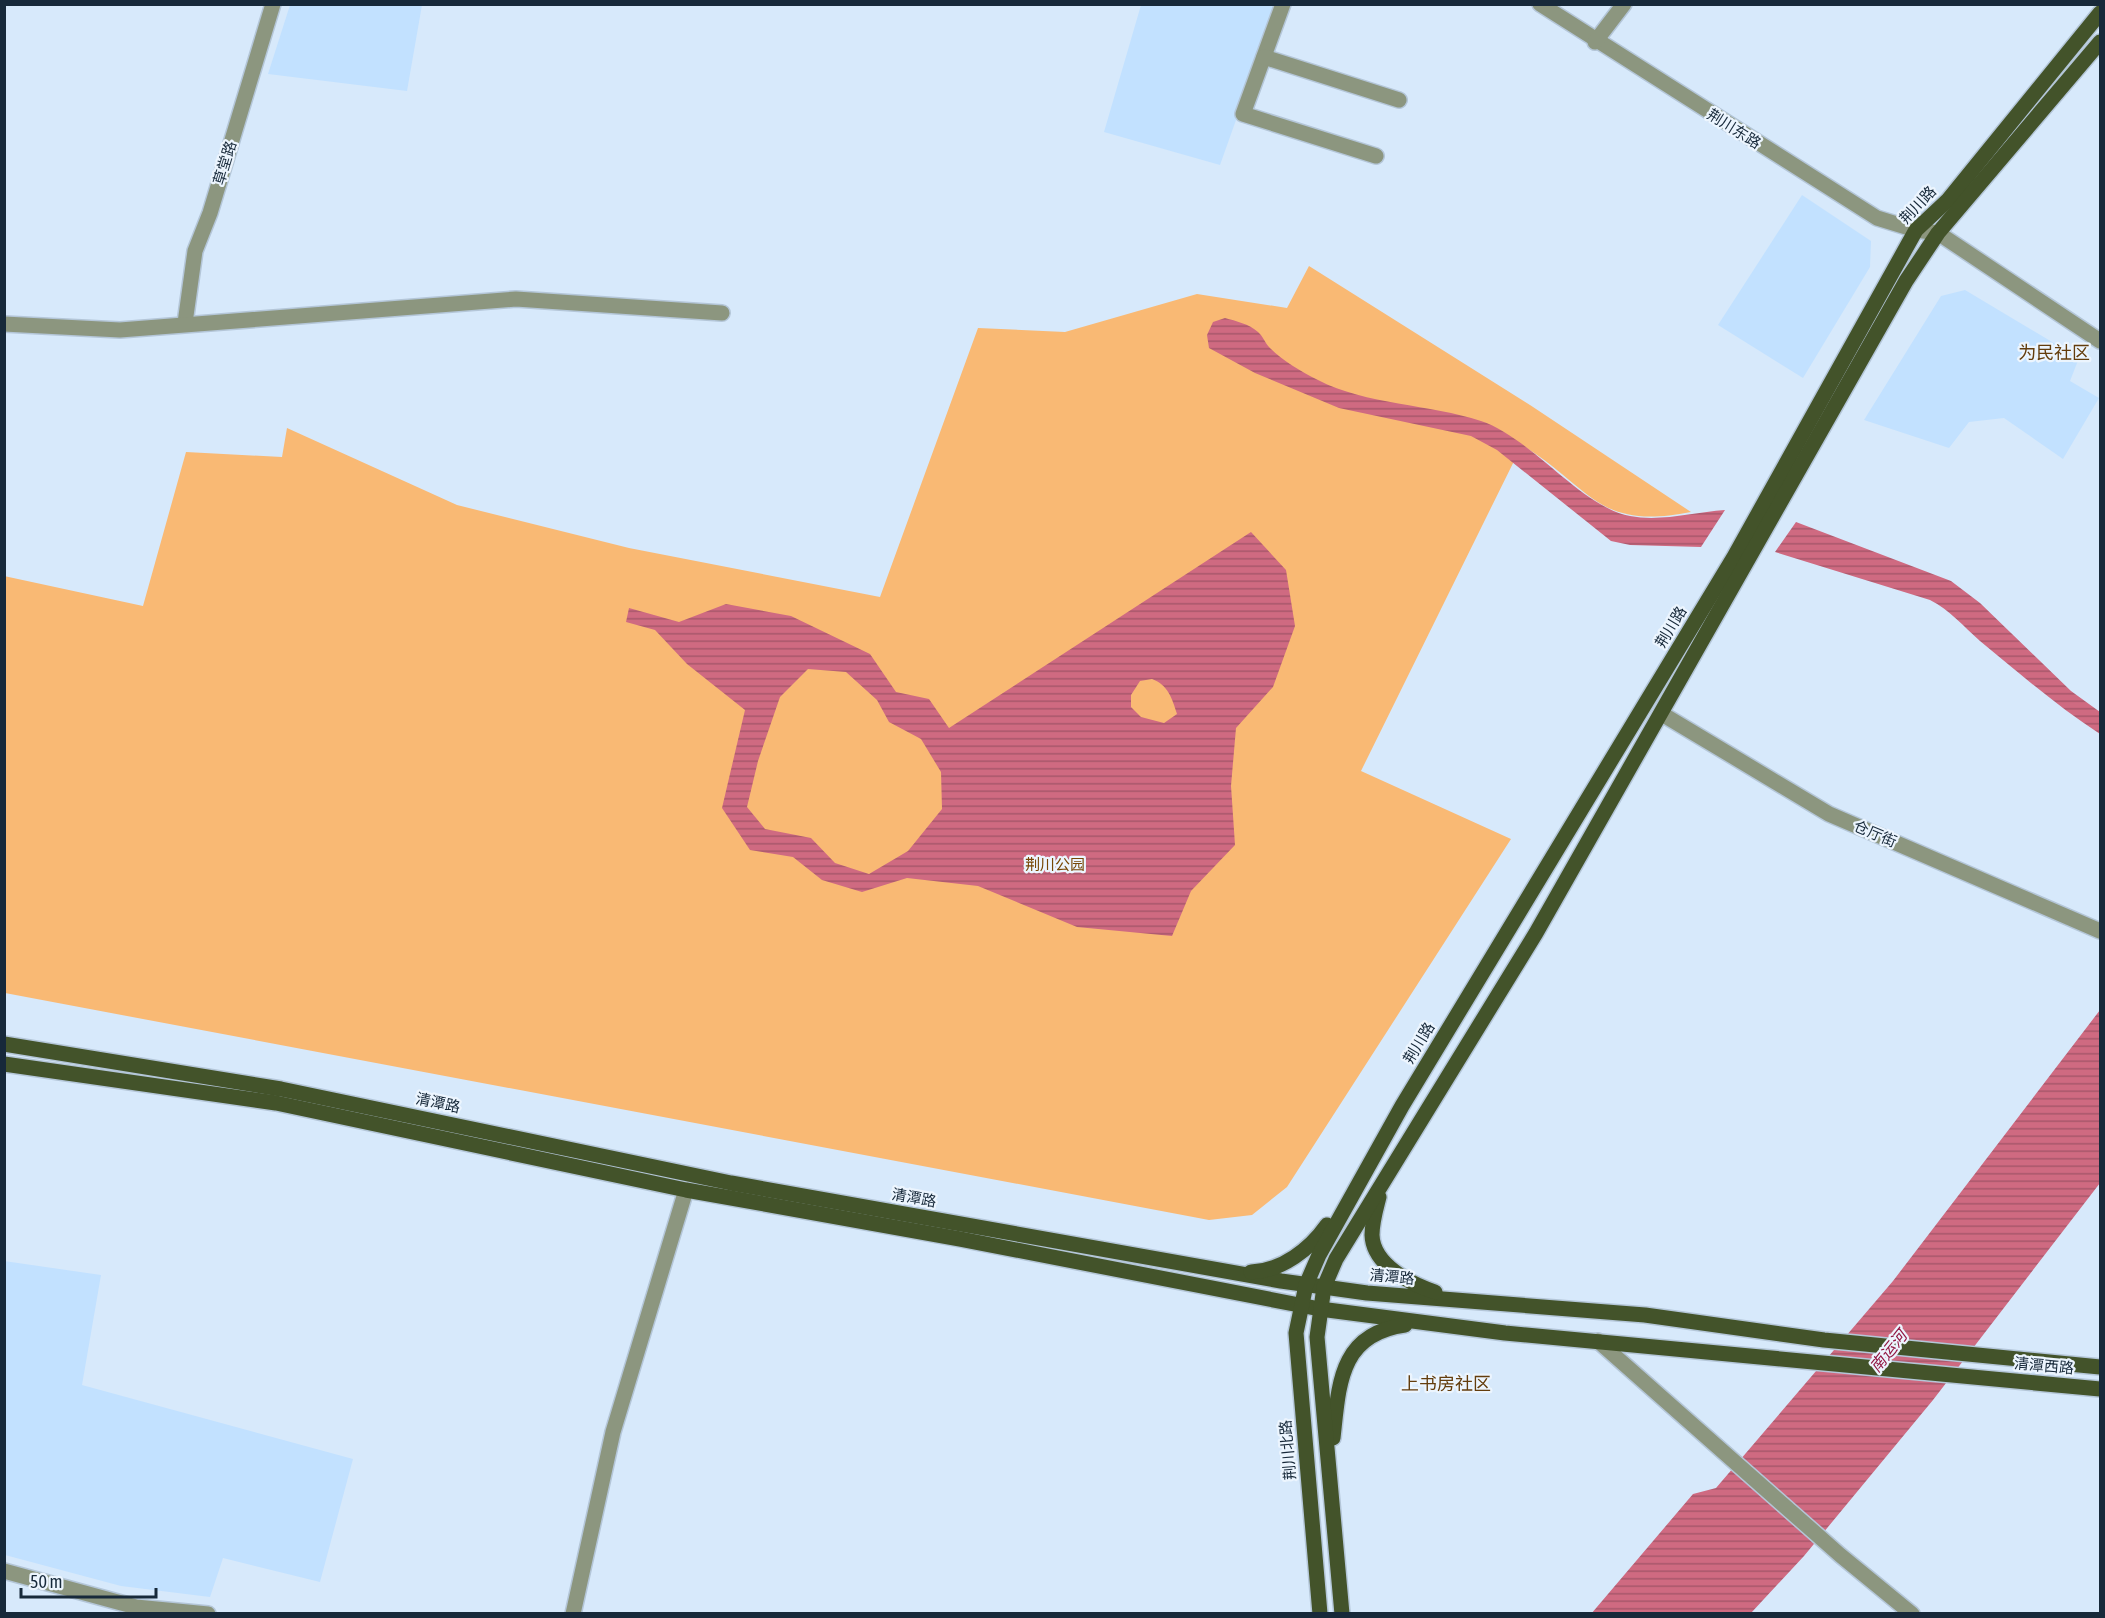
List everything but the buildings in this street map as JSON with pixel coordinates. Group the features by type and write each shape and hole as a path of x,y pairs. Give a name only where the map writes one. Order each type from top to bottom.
{"main road":[{"name":"荆川路","path":"1306,1285 1402,1106 1734,557 1916,230 1948,200 2100,13"},
{"path":"1342,1614 1317,1337 1324,1287 1336,1259 1536,933 1901,291 1938,233 2100,42"},
{"name":"清潭路","path":"4,1044 281,1089 730,1183 1306,1285 1646,1315 1824,1340"},
{"path":"4,1064 276,1103 686,1190 960,1239 1300,1306 1424,1323 1598,1341"},
{"path":"1230,1272 1261,1272 1284,1263 1316,1240 1364,1174"},
{"path":"1383,1182 1375,1212 1372,1237 1383,1263 1418,1287 1461,1300"},
{"name":"荆川北路","path":"1306,1285 1296,1333 1320,1614"},
{"path":"1329,1468 1338,1397 1347,1360 1363,1340 1389,1327 1424,1323"},
{"name":"清潭西路","path":"1824,1340 2100,1367"},
{"name":"清潭西路","path":"1598,1341 2100,1389"}],"street":[{"name":"草堂路","path":"185,323 195,251 210,213 273,4"},
{"path":"1283,4 1243,114 1376,156"},
{"name":"荆川东路","path":"1540,4 1595,42 1877,218 1916,230 1938,233"},
{"path":"1595,42 1624,4"},
{"path":"1264,57 1399,100"},
{"path":"1938,233 2100,341"},
{"path":"4,324 120,330 185,323 516,299 722,313"},
{"name":"仓厅街","path":"1662,714 1829,814 2100,931"},
{"path":"573,1614 613,1432 686,1190"},
{"path":"1598,1341 1840,1555 1912,1614"},
{"path":"4,1571 136,1607 208,1614"}],"shaded area":[{"path":"290,5 422,5 407,91 268,74"},
{"path":"1141,5 1277,5 1220,165 1104,132"},
{"path":"1802,195 1871,241 1870,267 1803,378 1718,325"},
{"path":"1965,290 2079,358 2070,381 2099,398 2063,459 2004,418 1969,422 1949,448 1864,420 1941,296"},
{"path":"4,1261 101,1275 82,1385 353,1459 320,1582 223,1558 210,1597 121,1586 5,1555"}],"green space":[{"name":"荆川公园","path":"1309,266 1530,405 1691,512 1635,516 1615,510 1598,502 1522,445 1361,771 1511,839 1287,1187 1252,1215 1209,1220 5,993 4,576 143,606 186,452 282,457 287,428 457,505 629,548 880,597 978,328 1065,332 1197,294 1287,308"}],"water":[{"path":"1225,318 1254,329 1269,347 1286,361 1311,377 1337,388 1357,395 1461,415 1500,430 1538,456 1593,500 1612,510 1630,516 1654,518 1725,510 1701,547 1630,545 1611,541 1497,450 1471,436 1339,408 1255,373 1209,348 1207,335 1213,322"},
{"path":"1796,522 1951,581 1980,603 2071,691 2100,712 2100,734 2038,689 1950,613 1930,600 1775,552"},
{"path":"1251,532 1286,570 1295,626 1273,687 1236,728 1231,786 1235,845 1191,891 1172,936 1077,927 978,886 907,878 862,892 822,880 793,857 750,850 722,808 745,710 687,664 655,630 626,622 629,608 679,622 726,604 791,616 870,654 896,692 929,699 949,728","holes":["808,669 846,672 877,700 889,722 921,739 941,772 942,809 908,851 869,874 835,863 811,838 765,829 747,807 758,761 780,697","1152,679 1166,688 1177,714 1164,723 1141,717 1131,707 1131,695 1140,681"]},
{"name":"南运河","path":"2100,1010 2100,1183 1933,1400 1804,1556 1751,1613 1591,1614 1693,1494 1716,1488 1893,1281"}],"district":[{"name":"为民社区","path":"2054,353"},
{"name":"上书房社区","path":"1446,1384"}]}
